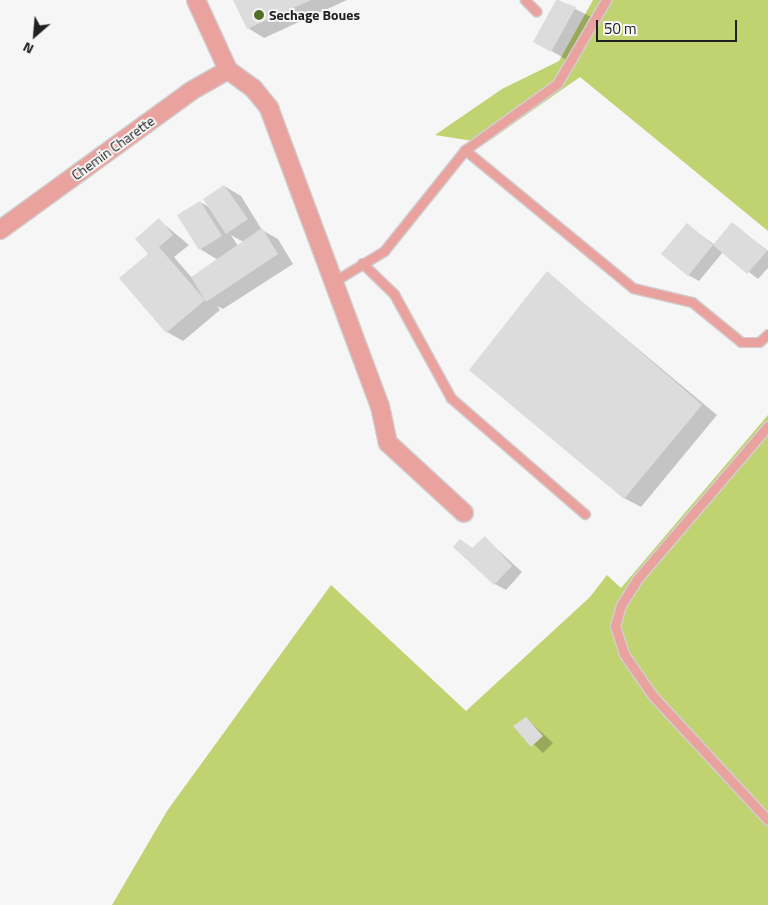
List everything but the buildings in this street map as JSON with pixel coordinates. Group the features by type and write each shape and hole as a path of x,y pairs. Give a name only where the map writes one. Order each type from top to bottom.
{"street":[{"path":"196,0 228,70 253,88 269,108 380,406 388,443 464,513"},
{"name":"Chemin Charette","path":"0,230 191,91 228,70"}],"lane":[{"path":"525,0 536,11"},
{"path":"333,282 384,251 465,150 557,84 606,0"},
{"path":"465,150 633,288 692,302 741,342 759,342 768,334"},
{"path":"362,263 394,294 451,398 585,514"},
{"path":"768,426 638,578 621,605 615,626 624,654 653,696 768,820"}],"green space":[{"path":"593,0 768,0 768,231 580,77 486,143 435,135 502,89 559,61"},
{"path":"768,415 768,905 112,905 167,811 331,585 466,711 590,597 607,575 621,588"}],"place":[{"name":"Sechage Boues","path":"259,15"}]}
